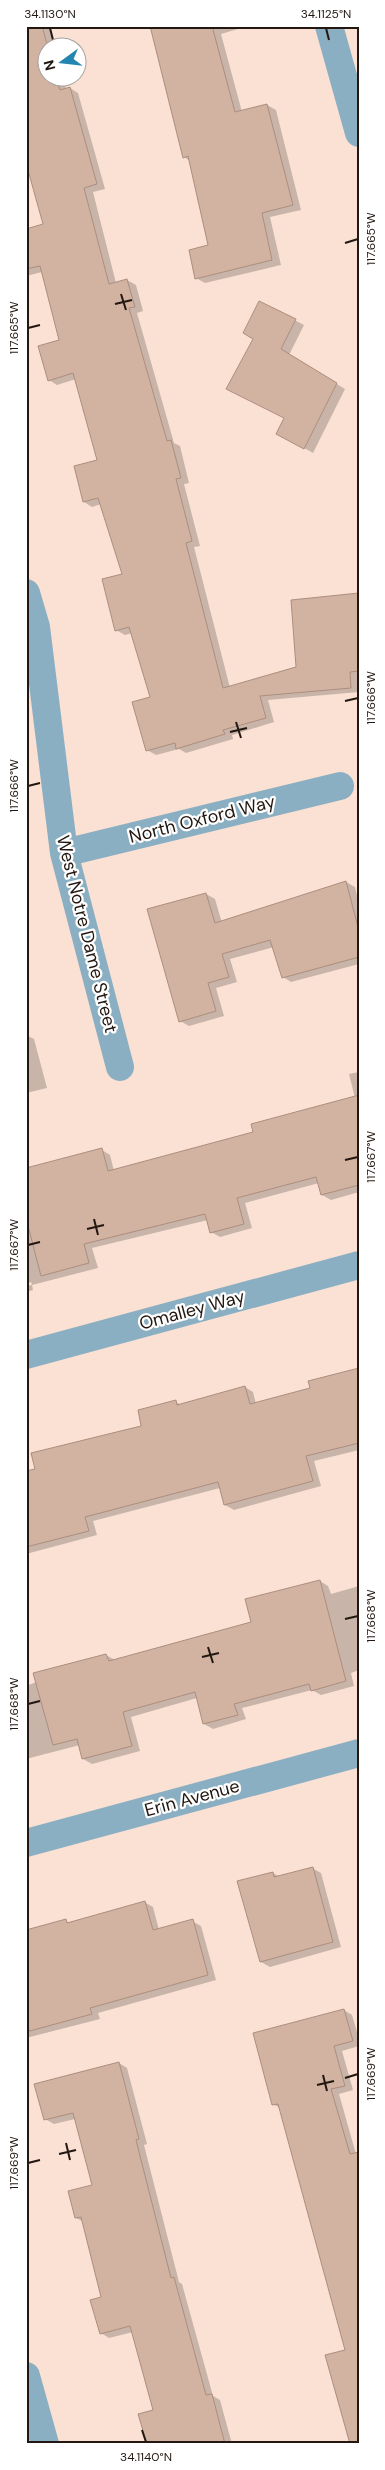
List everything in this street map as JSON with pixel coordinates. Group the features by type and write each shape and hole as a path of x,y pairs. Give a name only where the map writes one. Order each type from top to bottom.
{"street":[{"path":"329,26 359,133"},
{"name":"West Notre Dame Street","path":"26,593 36,627 64,853 120,1067"},
{"name":"North Oxford Way","path":"64,853 340,786"},
{"name":"Omalley Way","path":"26,1354 359,1265"},
{"name":"Erin Avenue","path":"26,1844 358,1754"},
{"path":"26,2376 45,2444"}],"building":[{"path":"26,26 42,26 45,38 38,38 38,88 59,88 60,90 70,88 97,184 84,188 109,284 127,279 135,307 129,308 167,441 171,440 181,478 176,479 192,541 186,543 223,688 296,667 291,600 359,593 359,671 350,672 351,688 260,696 266,718 223,730 225,734 176,749 175,743 146,751 132,702 150,697 129,627 115,631 102,579 122,574 98,498 83,502 74,466 97,460 73,373 48,381 38,346 59,340 40,266 26,269 26,229 43,224 26,163"},
{"path":"150,26 212,26 235,112 267,104 293,205 262,213 272,260 195,279 189,250 208,245 188,156 183,158"},
{"path":"259,301 296,319 281,349 337,383 304,449 276,434 284,418 226,389 253,339 243,333"},
{"path":"346,881 359,931 359,957 282,978 270,940 222,954 229,977 208,983 216,1011 179,1022 147,909 206,893 215,923"},
{"path":"359,1095 359,1185 321,1195 316,1177 237,1198 244,1224 210,1233 205,1214 84,1244 89,1263 41,1276 26,1218 26,1168 102,1148 108,1171 253,1132 251,1124"},
{"path":"359,1368 359,1443 306,1456 313,1481 224,1505 218,1482 85,1517 89,1531 26,1547 26,1471 35,1469 31,1453 141,1426 138,1410 176,1400 177,1405 245,1386 250,1404 310,1388 308,1381"},
{"path":"320,1580 346,1681 311,1691 309,1684 234,1704 238,1715 203,1724 195,1692 123,1712 132,1746 82,1759 77,1739 53,1745 33,1673 106,1654 109,1661 251,1622 245,1599"},
{"path":"313,1867 333,1942 260,1962 237,1881 273,1872 274,1877"},
{"path":"145,1901 153,1930 193,1919 208,1975 90,2008 92,2014 26,2032 26,1930 66,1919 67,1923"},
{"path":"344,2009 353,2041 334,2046 345,2086 331,2089 350,2154 359,2152 359,2444 350,2444 325,2355 345,2350 278,2104 272,2105 253,2033"},
{"path":"119,2062 139,2139 136,2140 171,2278 174,2277 206,2395 212,2394 225,2444 147,2444 138,2414 153,2410 130,2326 100,2334 90,2300 101,2297 81,2217 75,2218 68,2191 92,2185 73,2113 44,2120 34,2084"}]}
